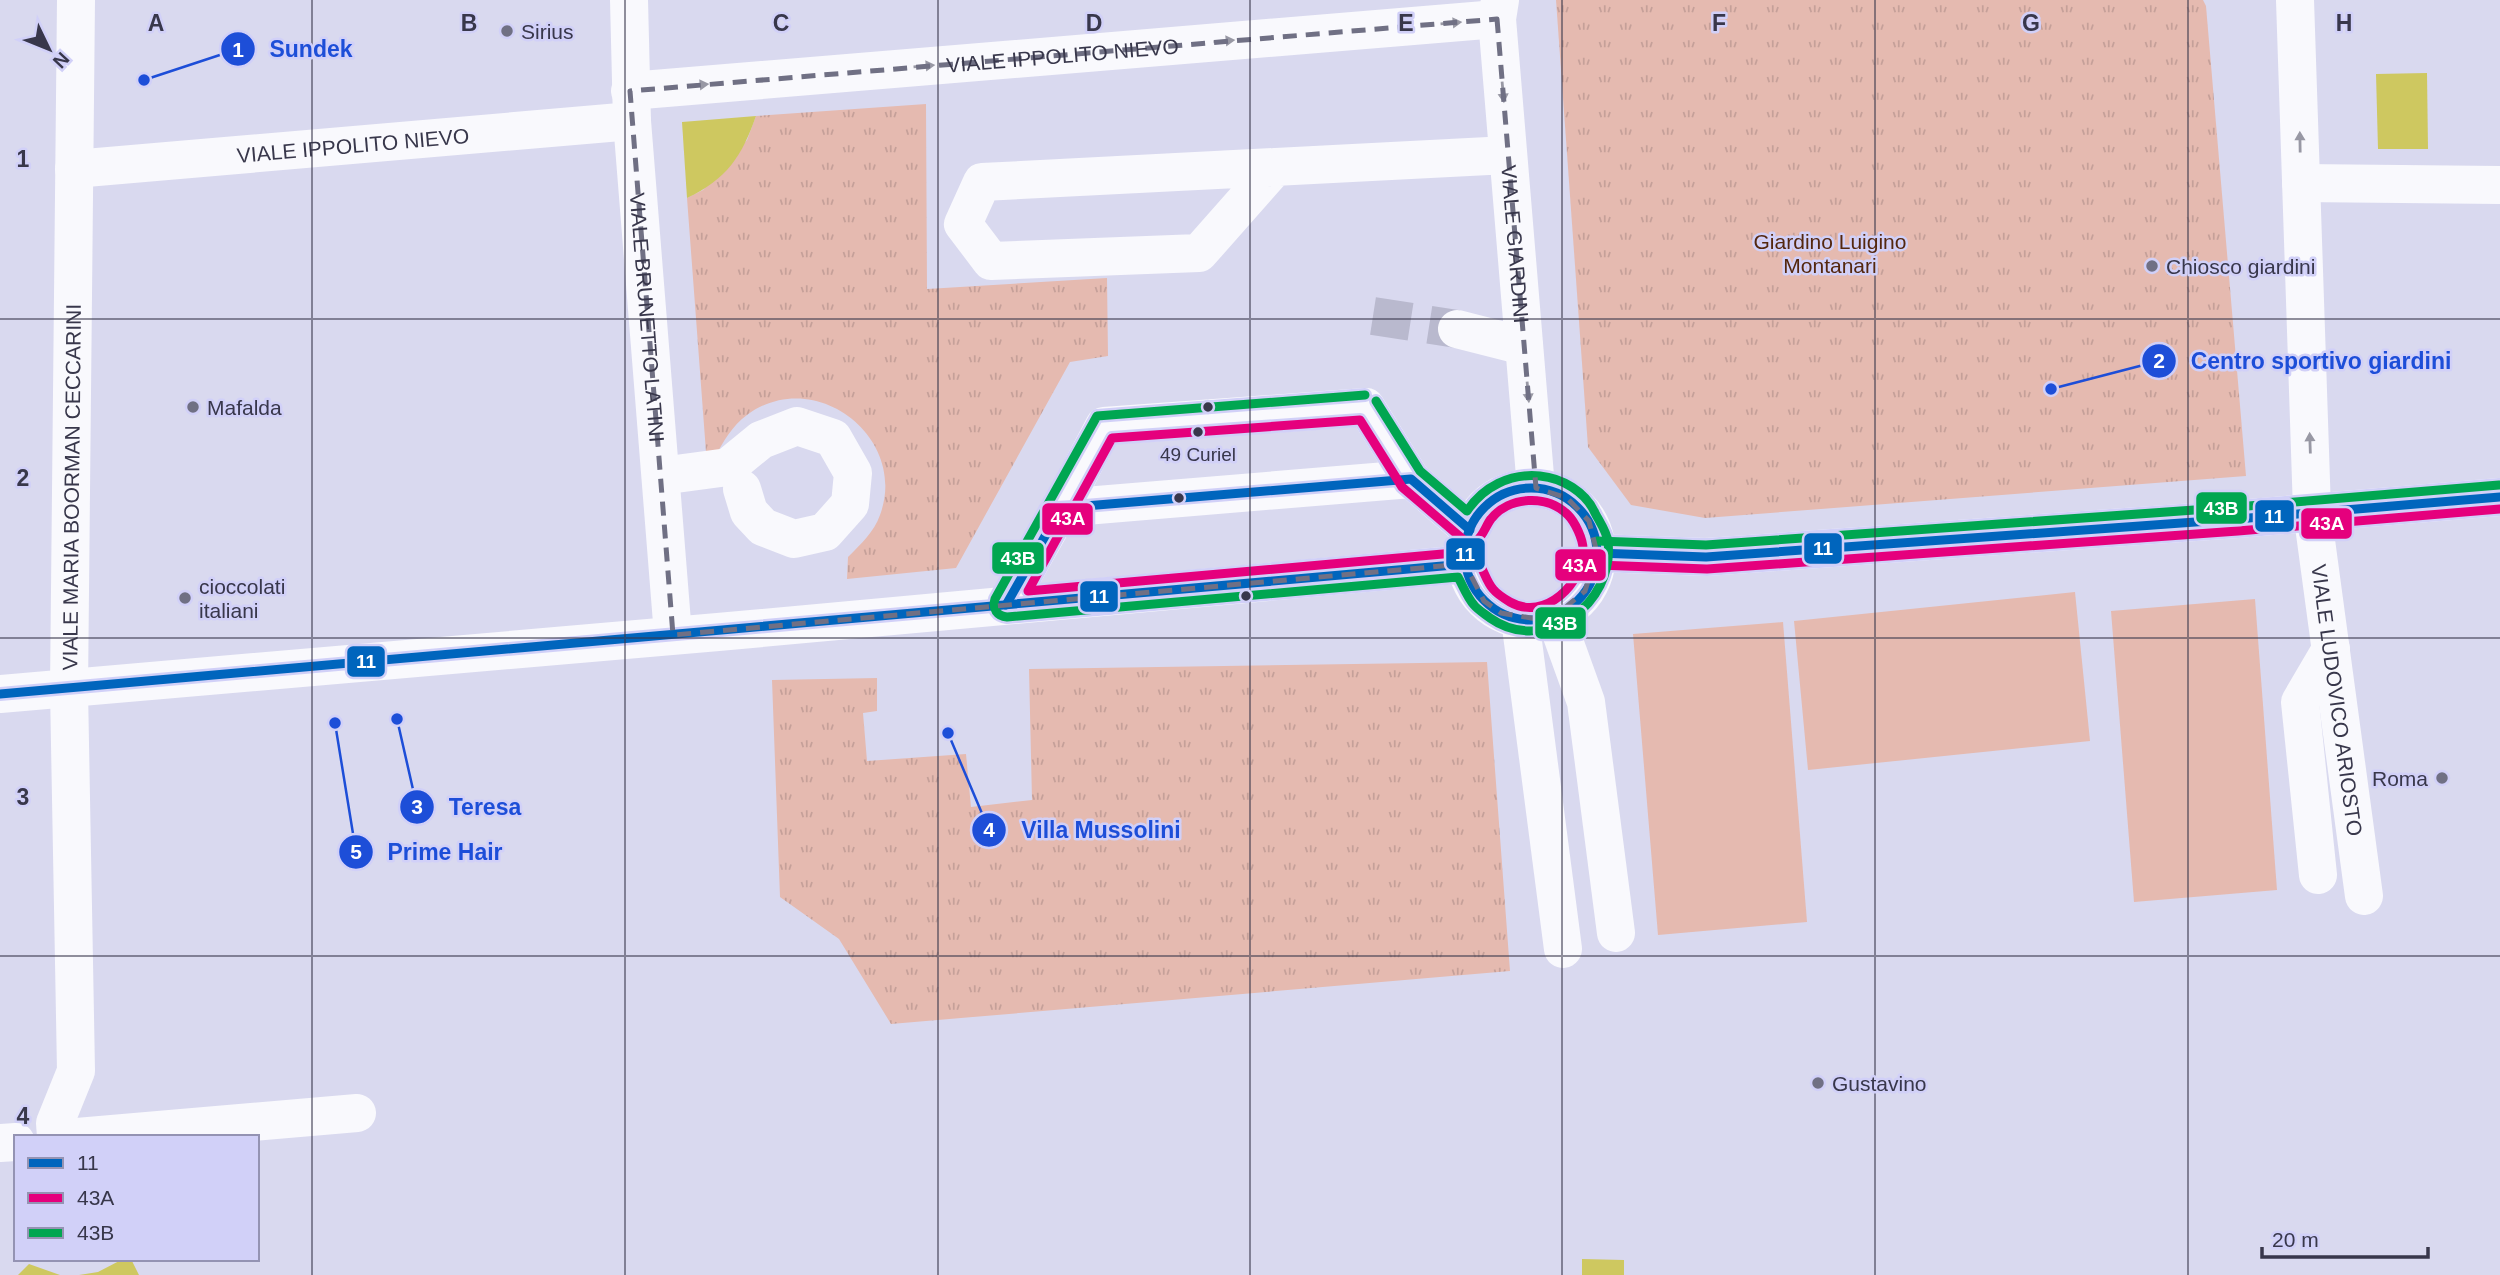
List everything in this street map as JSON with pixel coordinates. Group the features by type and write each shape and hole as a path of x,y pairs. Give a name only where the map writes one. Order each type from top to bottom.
{"street":[{"name":"VIALE MARIA BOORMAN CECCARINI","path":"56,1135 55,1123 76,1071 69,689 76,0"},
{"name":"VIALE BRUNETTO LATINI","path":"629,0 631,106 673,635"},
{"name":"VIALE LUDOVICO ARIOSTO","path":"2295,0 2312,511 2364,896"},
{"name":"VIALE IPPOLITO NIEVO","path":"74,169 1498,9"},
{"name":"VIALE GIARDINI","path":"1498,9 1536,488"},
{"path":"1275,167 1199,253 991,261 963,223 982,182 1508,155"},
{"path":"2301,183 2500,185"},
{"path":"1457,329 1524,346"},
{"path":"1006,605 1104,426 1366,407 1411,479 1467,547"},
{"path":"661,476 728,467 761,440 797,426 833,438 853,473 850,503 825,532 794,539 763,527 750,512 742,489"},
{"path":"1061,508 1411,479"},
{"path":"1536,488 1567,498 1588,521 1597,552 1594,572 1585,591 1572,605 1537,617 1501,613 1484,601 1472,584 1467,547 1479,511 1496,498 1515,489 1536,488"},
{"path":"1597,552 1706,556 2224,520 2500,497"},
{"path":"0,694 1006,605 1467,547"},
{"path":"1537,617 1586,702 1616,933"},
{"path":"1537,617 1563,949"},
{"path":"2318,875 2300,702 2331,649"},
{"path":"100,1135 357,1113"}],"highlighted area":[{"path":"1497,19 1536,488 1567,498 1589,521 1597,553 1585,591 1555,616 1537,619 1501,613 1484,601 1465,564 673,635 630,91"}],"green space":[{"name":"Giardino Luigino Montanari","path":"1556,0 2203,0 2206,6 2246,476 1705,518 1631,505 1588,447"},
{"path":"926,104 927,289 1107,278 1108,356 1070,362 956,568 847,579 848,557 874,527 880,515 885,486 881,459 868,436 849,417 826,404 800,399 773,402 742,419 728,434 715,457 706,452 687,198 703,190 747,140 756,116"},
{"path":"2075,592 2090,741 1808,770 1794,621"},
{"path":"2255,599 2277,890 2134,902 2111,611"},
{"path":"1783,622 1807,922 1658,935 1633,634"},
{"path":"1487,662 1510,971 891,1024 839,939 780,897 772,680 877,678 877,711 863,713 867,761 966,754 971,807 1032,800 1029,669"}],"shaded area":[{"path":"2427,73 2428,149 2378,149 2376,74"},
{"path":"756,116 739,155 731,165 713,183 687,198 682,122"},
{"path":"1582,1259 1624,1260 1624,1275 1582,1275"},
{"path":"119,1261 132,1261 139,1275 79,1275 98,1272"},
{"path":"29,1264 60,1275 18,1275"}],"tunnel":[{"path":"1373,316 1457,329"}],"transit line":[{"name":"43B","path":"1365,395 1097,416 995,599 996,611 1007,617 1458,577 1476,607 1490,618 1511,628 1532,631 1553,627 1572,618 1588,603 1600,585 1607,565 1608,542 1605,531 1586,499 1572,487 1548,477 1518,477 1498,483 1481,495 1467,511 1420,471 1376,401"},
{"name":"43A","path":"1360,420 1402,487 1465,541 1476,541 1499,511 1518,502 1539,501 1559,508 1568,515 1582,540 1583,549 1582,562 1570,586 1549,603 1523,607 1510,602 1495,591 1479,563 1471,554 1465,552 1028,591 1112,438 1360,420"},
{"name":"11","path":"1006,605 1061,508 1411,479 1470,530"},
{"name":"43B","path":"1597,541 1706,545 2499,485"},
{"name":"11","path":"1531,488 1556,493 1577,508 1592,529 1597,554 1592,579 1577,600 1556,615 1531,620 1506,615 1485,600 1470,579 1465,554 1470,529 1485,508 1506,493 1531,488"},
{"name":"11","path":"1597,553 1706,557 2237,519 2500,497"},
{"name":"43A","path":"1597,565 1707,569 2238,531 2500,509"},
{"name":"11","path":"0,694 1465,564"}],"place":[{"name":"Sirius","path":"507,31"},
{"name":"Sundek","path":"144,80"},
{"name":"Chiosco giardini","path":"2152,266"},
{"name":"Centro sportivo giardini","path":"2051,389"},
{"name":"Mafalda","path":"193,407"},
{"name":"49 Curiel","path":"1198,432"},
{"name":"cioccolati italiani","path":"185,598"},
{"name":"Teresa","path":"397,719"},
{"name":"Prime Hair","path":"335,723"},
{"name":"Villa Mussolini","path":"948,733"},
{"name":"Roma","path":"2442,778"},
{"name":"Gustavino","path":"1818,1083"}]}
